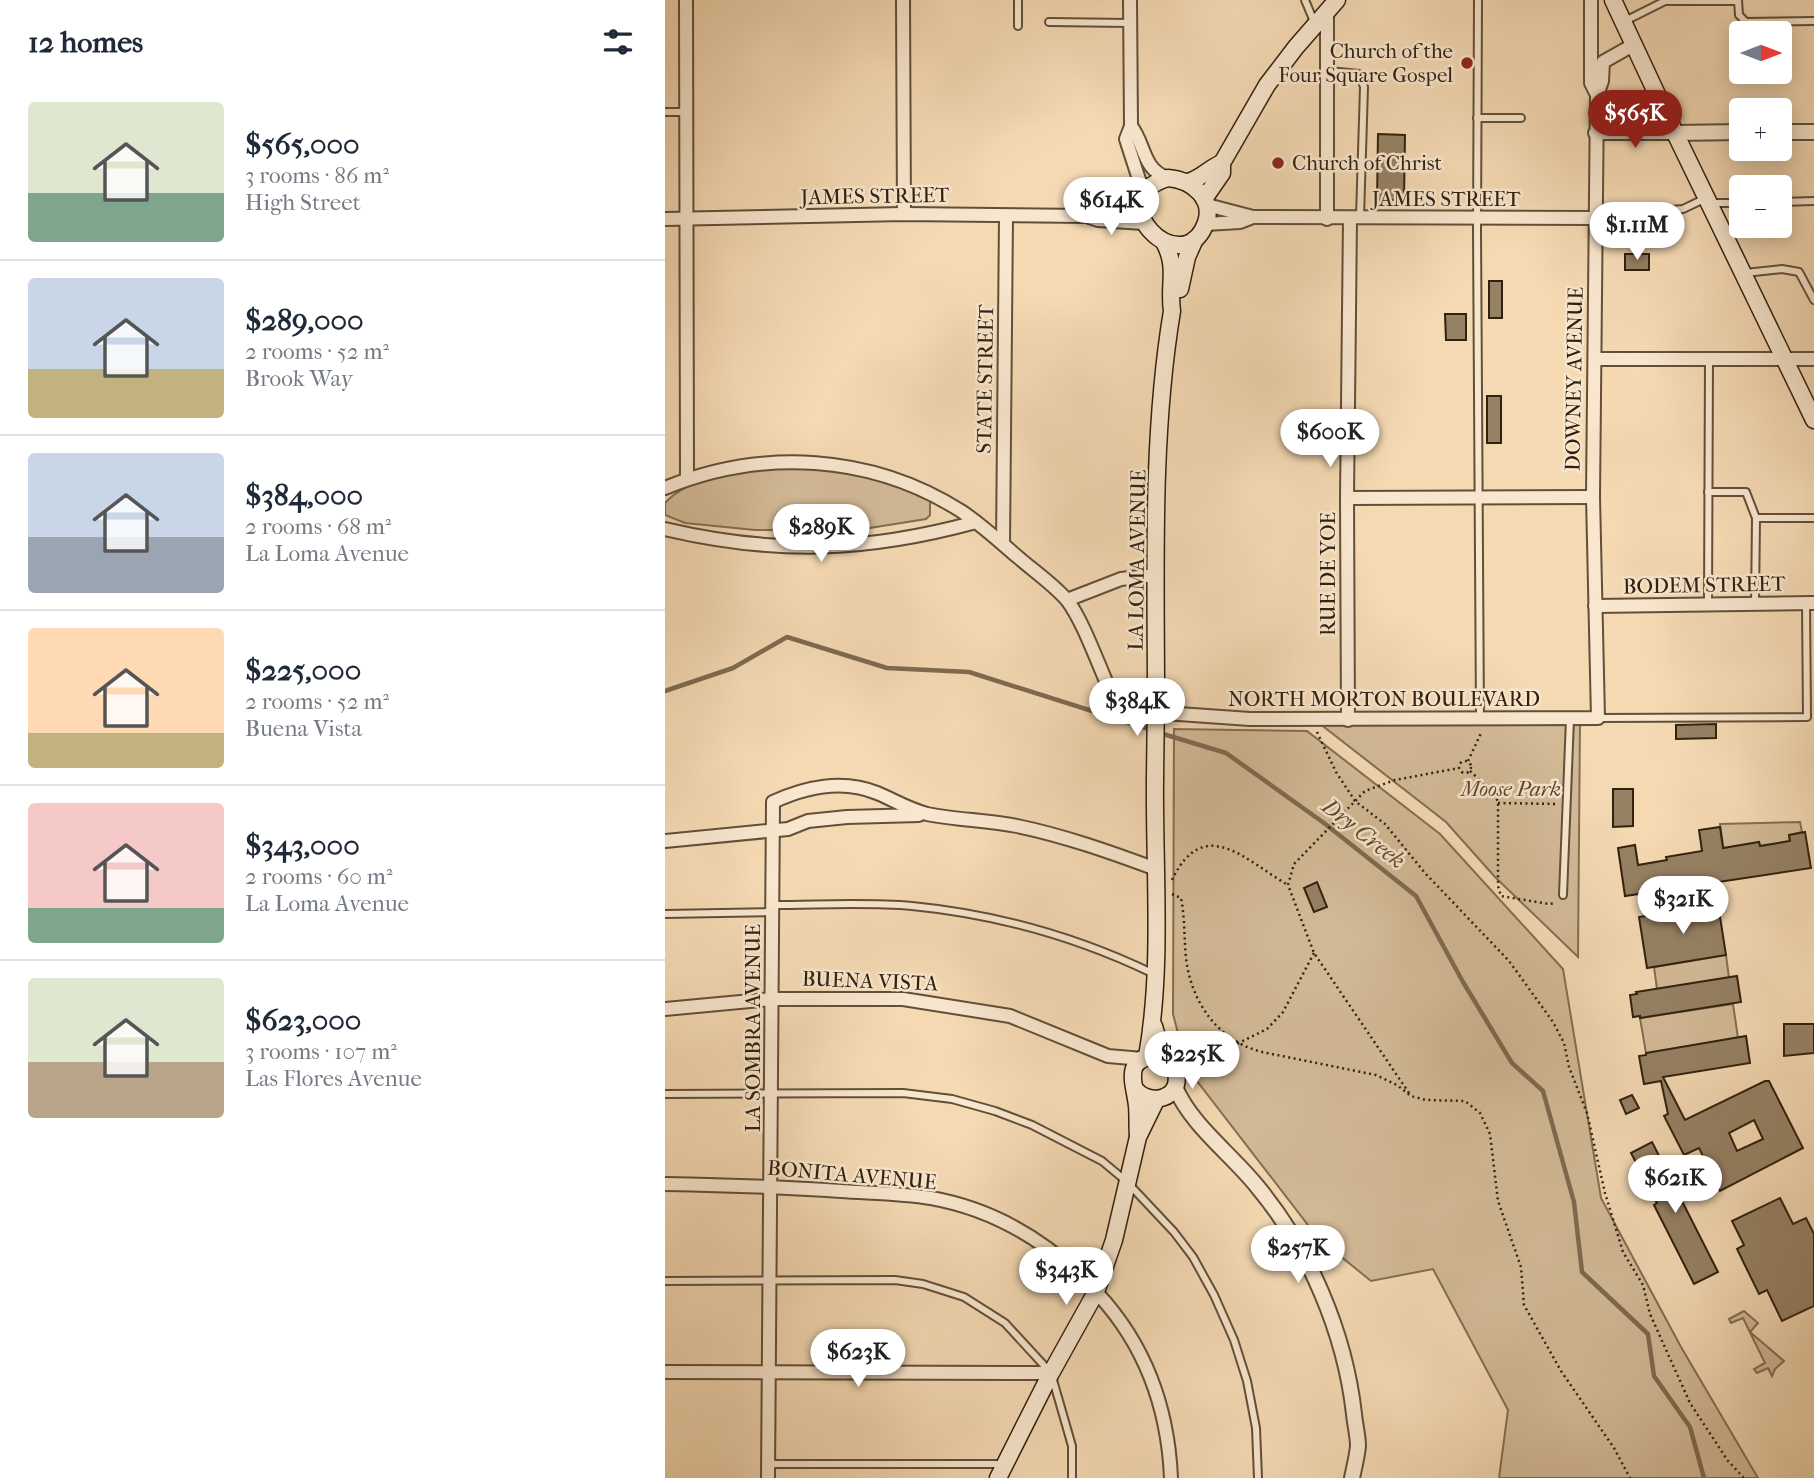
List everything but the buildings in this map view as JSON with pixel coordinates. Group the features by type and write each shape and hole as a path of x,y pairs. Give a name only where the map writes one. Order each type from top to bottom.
{"main road":[{"path":"1614,1 1814,420"},
{"path":"1222,163 1213,166 1202,177 1188,182 1168,178 1150,186 1137,200 1144,223 1151,233 1164,242 1180,245 1195,239 1206,224 1206,202 1222,173 1222,163 1267,85 1330,4"},
{"path":"1188,182 1206,202"},
{"name":"LA LOMA AVENUE","path":"1172,311 1178,299 1187,257 1195,239"},
{"name":"LA LOMA AVENUE","path":"1145,1058 1153,1020 1160,401 1172,311 1172,257 1164,242"},
{"name":"LA LOMA AVENUE","path":"1153,1020 1167,1060"},
{"path":"1133,1083 1145,1098 1157,1100 1165,1097 1175,1087 1176,1073 1167,1060 1160,1057 1145,1058 1134,1068 1133,1083 1138,1137"},
{"path":"1002,1471 1095,1292 1114,1240 1138,1137 1157,1100"}],"street":[{"path":"686,0 687,479"},
{"path":"904,0 904,214"},
{"path":"1130,0 1131,126 1126,139 1137,200"},
{"name":"DOWNEY AVENUE","path":"1591,0 1591,83 1597,95 1593,497 1598,718"},
{"path":"1327,219 1330,4"},
{"path":"1597,95 1602,81 1603,62 1633,45"},
{"path":"1131,126 1138,135 1140,147 1149,164 1160,176 1168,178"},
{"path":"1595,132 1729,132"},
{"path":"1792,132 1814,132"},
{"name":"JAMES STREET","path":"665,219 904,214 1086,216 1137,200"},
{"name":"JAMES STREET","path":"1206,202 1253,217 1596,218"},
{"name":"STATE STREET","path":"1003,544 1006,216"},
{"name":"JAMES STREET","path":"1086,216 1098,220 1144,223"},
{"name":"JAMES STREET","path":"1206,224 1240,222 1253,217"},
{"name":"RUE DE YOE","path":"1348,720 1347,498 1355,219"},
{"path":"1596,359 1814,359"},
{"name":"NORTH MORTON BOULEVARD","path":"667,486 745,464 783,461 843,465 901,481 931,494 976,522 1067,600 1113,696 1127,709 1250,719 1598,718"},
{"path":"1347,498 1593,497"},
{"path":"665,529 738,543 821,547 899,540 976,522"},
{"path":"1067,600 1121,579 1156,575"},
{"name":"BODEM STREET","path":"1595,606 1810,603"},
{"name":"LA SOMBRA AVENUE","path":"768,1478 773,802 800,791 831,786 853,787 877,793 904,807 930,814"},
{"path":"665,841 788,829 821,819 930,814 1058,835 1156,869"},
{"name":"BUENA VISTA","path":"665,1009 772,999 903,999 1010,1016 1108,1056 1145,1058"},
{"name":"BUENA VISTA","path":"1108,1056 1133,1083"},
{"path":"1175,1087 1192,1117 1236,1161 1285,1224 1321,1293 1335,1331 1353,1402 1358,1446 1352,1478"},
{"path":"1157,1100 1192,1117"},
{"name":"BONITA AVENUE","path":"665,1184 771,1186 930,1198 963,1206 1011,1225 1040,1242 1074,1269 1132,1338 1147,1367 1165,1420 1170,1447 1171,1478"},
{"path":"665,1373 1051,1373"}],"lane":[{"path":"1018,0 1018,26"},
{"path":"1304,0 1315,25"},
{"path":"1478,0 1477,497 1484,719"},
{"path":"1622,22 1665,1 1738,1 1739,15 1746,22 1814,22"},
{"path":"1049,22 1130,23"},
{"path":"1329,71 1359,74 1364,87 1355,219"},
{"path":"665,112 686,112"},
{"path":"1477,118 1521,118"},
{"path":"1596,218 1622,218 1634,212 1683,209 1708,201 1729,202"},
{"path":"1792,202 1814,201"},
{"path":"1744,273 1782,270 1798,272 1814,300"},
{"path":"1708,604 1709,359"},
{"path":"1708,492 1746,492 1756,518 1755,604"},
{"path":"1756,518 1814,518"},
{"path":"1598,718 1807,717 1810,603"},
{"path":"1563,895 1570,719"},
{"path":"665,914 773,908 909,906 976,914 1051,933 1154,974"},
{"path":"665,1094 903,1093 952,1099 1032,1125 1102,1161 1126,1181 1174,1232 1193,1257 1214,1295 1234,1340 1247,1381 1256,1428 1258,1478"},
{"path":"665,1281 895,1280 923,1284 964,1297 1005,1323 1051,1373 1072,1446 1072,1478"},
{"path":"768,1464 1002,1471"}],"path":[{"path":"1126,178 1137,200"},
{"path":"1484,719 1468,761 1470,771 1488,788 1498,803 1501,896 1549,904 1557,902 1563,895"},
{"path":"1311,720 1336,772 1355,801 1385,824 1425,873 1509,961 1553,1022 1564,1043 1569,1067 1587,1113 1605,1193 1623,1252 1643,1285 1650,1314 1690,1403 1728,1461 1744,1478"},
{"path":"1459,768 1461,762 1468,761"},
{"path":"1288,885 1294,864 1365,791 1395,780 1459,768"},
{"path":"1459,768 1464,773 1470,771"},
{"path":"1498,803 1566,805"},
{"path":"1411,1096 1314,953 1288,885 1227,847 1212,845 1186,856 1172,879 1169,894 1181,898 1186,960 1195,998 1217,1026 1239,1044 1262,1052 1376,1075 1397,1085 1411,1096 1426,1100 1465,1101 1480,1113 1490,1134 1498,1201 1521,1267 1524,1305 1561,1371 1614,1448 1630,1478"},
{"path":"1187,1068 1268,1028 1283,1012 1314,953"}],"green space":[{"path":"793,467 853,473 900,484 930,501 930,515 926,519 851,531 755,530 685,523 665,515 665,503 691,485 707,479 725,474"},
{"name":"Moose Park","path":"1580,719 1578,957 1495,877 1446,822 1315,720"},
{"path":"1174,729 1307,731 1440,834 1563,969 1601,1198 1681,1347 1758,1478 1499,1478 1508,1410 1433,1269 1371,1281 1318,1238 1187,1068 1173,1014"},
{"path":"1800,822 1802,832 1789,835 1790,841 1760,846 1759,842 1724,852 1720,824"},
{"path":"1726,955 1729,978 1657,989 1654,967"},
{"path":"1733,1004 1738,1038 1646,1053 1640,1018"},
{"path":"1744,1311 1758,1323 1750,1332 1784,1361 1772,1376 1768,1368 1757,1373 1754,1369 1765,1363 1743,1318 1731,1323 1729,1319"}],"waterway":[{"name":"Dry Creek","path":"665,691 733,668 787,637 887,668 969,672 1152,730"},
{"name":"Dry Creek","path":"1160,733 1226,753 1324,823 1416,896 1463,982 1512,1063 1543,1091 1574,1202 1582,1272 1648,1334 1654,1376 1690,1427 1704,1478"}],"place":[{"name":"Church of the Four Square Gospel","path":"1467,63"},
{"name":"Church of Christ","path":"1278,163"}]}
